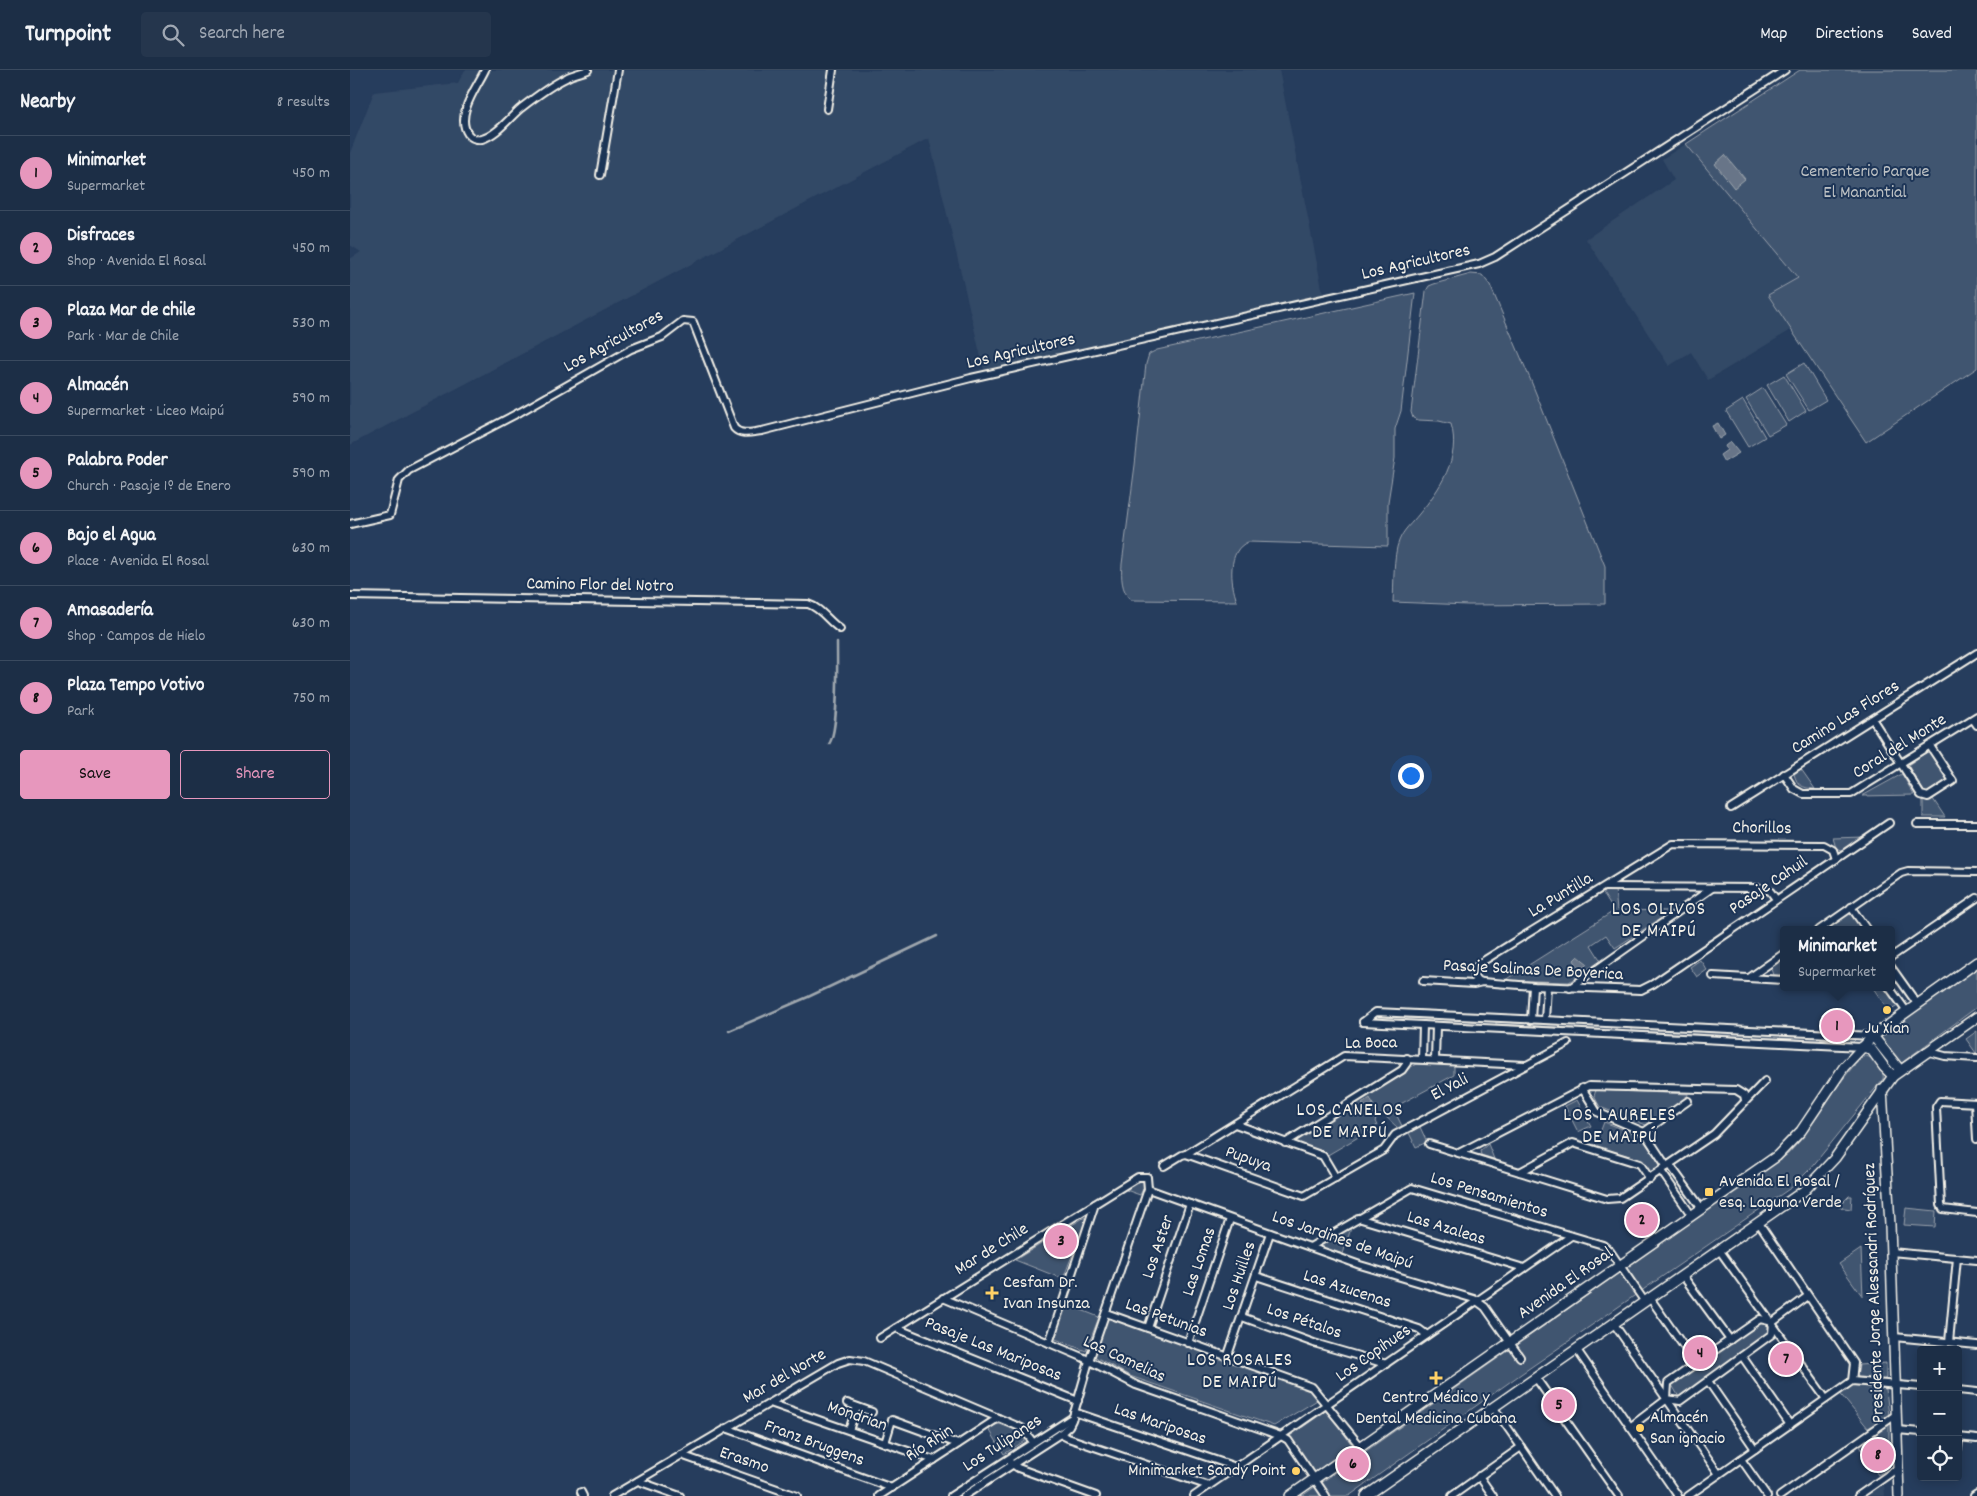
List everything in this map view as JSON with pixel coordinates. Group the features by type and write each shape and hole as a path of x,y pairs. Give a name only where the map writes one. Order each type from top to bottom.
{"street":[{"path":"486,70 466,108 464,116 467,132 471,138 477,140 484,139 493,133 521,108 567,77 588,70"},
{"path":"600,175 618,70"},
{"path":"827,110 833,70"},
{"name":"Los Agricultores","path":"350,524 390,515 399,480 410,470 520,412 631,349 662,337 683,321 693,322 734,428 737,432 744,433 762,431 971,378 1479,264 1495,257 1785,70"},
{"name":"Camino Flor del Notro","path":"350,596 808,604 818,608 828,620 840,629"},
{"name":"Camino Las Flores","path":"1731,808 1977,653"},
{"path":"1975,718 1977,725"},
{"name":"Coral del Monte","path":"1784,774 1794,789 1803,794 1847,795 1863,788 1975,718"},
{"path":"1873,720 1921,795 1924,796 1928,796 1953,781 1930,746"},
{"name":"Pasaje Cahuil","path":"1641,990 1653,984 1889,824"},
{"path":"1917,824 1977,824"},
{"name":"Chorillos","path":"1680,843 1824,845 1833,850 1836,859"},
{"name":"La Puntilla","path":"1482,982 1475,979 1474,973 1475,968 1480,963 1668,846 1680,843"},
{"path":"1825,926 1901,873 1908,871 1977,872"},
{"path":"1604,887 1766,889 1776,899"},
{"path":"1570,988 1712,888"},
{"path":"1895,955 1977,898"},
{"path":"1852,907 1864,926"},
{"path":"1748,978 1780,956"},
{"name":"Avenida El Rosal","path":"1290,1496 1768,1163 1786,1148 1801,1130 1841,1072 1873,1036 1977,962"},
{"path":"1895,972 1918,1005"},
{"path":"1713,976 1780,980"},
{"name":"Pasaje Salinas De Boyerica","path":"1423,981 1641,990"},
{"path":"1531,1020 1533,986"},
{"path":"1545,1020 1547,987"},
{"path":"1893,991 1907,1012"},
{"path":"1376,1012 1873,1036 1897,1073 1884,1067 1871,1049 1862,1047 1363,1022 1376,1012"},
{"path":"1366,1496 1805,1190 1821,1176 1882,1089 1897,1073 1977,1017"},
{"path":"1488,1028 1489,1018"},
{"path":"1621,1035 1622,1024"},
{"path":"1422,1059 1423,1025"},
{"path":"1435,1060 1436,1026"},
{"name":"El Yali","path":"1300,1195 1308,1194 1384,1150 1394,1134 1568,1043"},
{"path":"1926,1051 1945,1056 1977,1058"},
{"name":"La Boca","path":"1164,1166 1235,1124 1340,1057 1407,1058 1526,1065"},
{"path":"1285,1143 1402,1070 1407,1063 1407,1058"},
{"path":"1429,1144 1607,1199 1620,1198 1714,1134 1765,1081"},
{"path":"1459,1153 1582,1088 1596,1085 1736,1090 1744,1095 1745,1100"},
{"path":"1582,1088 1597,1112 1644,1132 1692,1216"},
{"name":"Presidente Jorge Alessandri Rodríguez","path":"1882,1089 1891,1252 1899,1496"},
{"path":"1977,1139 1976,1103 1940,1101 1936,1107 1941,1205 1943,1209 1977,1213"},
{"path":"1644,1132 1688,1102"},
{"path":"1235,1124 1323,1156 1336,1178"},
{"path":"1520,1172 1573,1143 1640,1164 1650,1179"},
{"name":"Pupuya","path":"1186,1154 1300,1195"},
{"path":"1666,1168 1702,1209"},
{"name":"Mar de Chile","path":"880,1338 1138,1177 1147,1177"},
{"name":"Los Tulipanes","path":"966,1496 1060,1434 1069,1426 1074,1415 1089,1360 1148,1189 1147,1177"},
{"name":"Los Pensamientos","path":"1310,1247 1412,1188 1571,1236 1605,1247 1696,1364"},
{"name":"Los Jardines de Maipú","path":"1148,1189 1360,1265 1477,1301 1485,1306 1520,1357"},
{"path":"1049,1342 1095,1203"},
{"name":"Los Aster","path":"1148,1328 1190,1204"},
{"name":"Las Azaleas","path":"1358,1218 1524,1268"},
{"name":"Las Lomas","path":"1188,1343 1230,1219"},
{"path":"1759,1223 1854,1363 1852,1381"},
{"name":"Los Huilles","path":"1227,1358 1270,1233"},
{"name":"Los Copihues","path":"1194,1496 1571,1236"},
{"path":"1720,1251 1773,1322 1826,1399"},
{"path":"1891,1252 1977,1260"},
{"path":"1949,1342 1957,1258"},
{"name":"Las Azucenas","path":"1256,1276 1419,1329 1427,1335"},
{"path":"1683,1276 1730,1340"},
{"path":"1666,1399 1680,1401 1708,1381 1772,1334 1773,1322 1808,1296"},
{"name":"Las Camelias","path":"943,1298 1089,1360 1145,1389 1282,1436"},
{"name":"Las Petunias","path":"1106,1313 1312,1387 1328,1404 1361,1447"},
{"name":"Los Pétalos","path":"1242,1317 1314,1343 1386,1364"},
{"path":"1630,1427 1666,1399 1668,1383 1760,1319 1773,1322"},
{"path":"1614,1324 1719,1474"},
{"name":"Pasaje Las Mariposas","path":"896,1328 1078,1401"},
{"path":"1894,1337 1977,1345"},
{"path":"1577,1350 1678,1496"},
{"path":"1742,1356 1790,1425"},
{"name":"Mar del Norte","path":"612,1496 838,1362 855,1359 864,1361 1022,1428 1033,1442"},
{"path":"1536,1378 1619,1496"},
{"path":"1708,1381 1755,1449"},
{"path":"1688,1496 1852,1381 1917,1387"},
{"path":"1962,1390 1977,1392"},
{"name":"Mondrian","path":"770,1402 934,1460"},
{"path":"847,1403 872,1412"},
{"path":"849,1430 857,1407"},
{"path":"1494,1408 1556,1496"},
{"path":"1780,1496 1896,1414"},
{"name":"Los Tulipanes","path":"951,1496 1074,1415"},
{"name":"Las Mariposas","path":"1074,1415 1236,1467"},
{"name":"Río Rhin","path":"879,1496 998,1418"},
{"path":"885,1443 892,1420 958,1444"},
{"name":"Franz Bruggens","path":"726,1428 892,1488"},
{"path":"1897,1430 1917,1432"},
{"path":"1060,1434 1209,1486"},
{"path":"1282,1436 1288,1440 1326,1496"},
{"path":"1962,1437 1977,1439"},
{"path":"1452,1496 1521,1447"},
{"name":"Erasmo","path":"681,1455 797,1496"},
{"path":"1007,1458 1018,1468 1096,1496"},
{"path":"1741,1459 1767,1496"},
{"path":"1858,1496 1898,1468"},
{"path":"1479,1476 1494,1496"},
{"path":"638,1481 680,1496"}],"shaded area":[{"path":"465,70 1279,70 1323,294 1158,334 984,370 929,138 350,445 350,259 361,252 350,245 350,153 374,92 458,83"},
{"path":"1686,144 1798,278 1768,295 1791,330 1708,380 1691,352 1669,366 1586,239 1674,180 1662,159"},
{"path":"1725,155 1745,179 1734,188 1715,164"},
{"path":"1718,423 1725,435 1719,439 1712,426"},
{"path":"1730,442 1739,453 1724,462 1720,455 1727,450 1725,446"},
{"path":"1578,956 1588,964 1580,971 1574,960"},
{"path":"1370,1098 1375,1109 1371,1113 1362,1104"},
{"path":"1884,1485 1885,1496 1867,1496"}],"green space":[{"name":"Cementerio Parque El Manantial","path":"1800,70 1977,70 1977,368 1866,442 1768,295 1798,278 1686,144"},
{"path":"1471,274 1482,275 1490,285 1531,381 1605,566 1605,604 1468,605 1393,602 1395,562 1399,541 1405,530 1441,484 1451,461 1453,449 1451,424 1439,421 1418,420 1413,418 1411,412 1426,291 1429,286 1434,284"},
{"path":"1415,293 1401,411 1395,429 1395,458 1388,502 1388,546 1248,542 1241,546 1233,559 1232,577 1237,601 1131,600 1123,588 1122,564 1146,364 1149,354 1157,350"},
{"path":"1804,363 1826,400 1809,410 1786,374"},
{"path":"1784,375 1806,411 1789,422 1767,385"},
{"path":"1763,388 1786,425 1768,435 1746,399"},
{"path":"1743,400 1765,437 1748,447 1726,411"},
{"path":"1927,752 1930,752 1947,778 1947,781 1928,794 1925,794 1908,765"},
{"path":"1801,769 1815,789 1799,784 1794,774"},
{"path":"1902,774 1914,795 1862,796"},
{"path":"1923,799 1933,799 1945,817 1923,817"},
{"path":"1863,837 1863,839 1843,851 1836,848 1833,838"},
{"path":"1615,890 1617,910 1672,911 1615,948 1606,935 1591,945 1601,961 1569,982 1505,980 1614,911 1602,892"},
{"path":"1850,911 1860,926 1829,926"},
{"path":"1780,959 1780,975 1773,975 1770,966"},
{"path":"1700,960 1707,970 1697,977 1690,967"},
{"path":"1977,967 1977,1007 1900,1064 1879,1037"},
{"path":"1875,991 1889,991 1898,1006 1889,1011"},
{"path":"1377,1017 1482,1021 1482,1024 1374,1019"},
{"path":"1496,1021 1611,1027 1610,1030 1496,1024"},
{"path":"1632,1028 1856,1039 1853,1042 1632,1031"},
{"path":"1977,1031 1977,1052 1976,1053 1966,1039"},
{"path":"1863,1056 1871,1058 1878,1064 1882,1071 1883,1079 1811,1168 1792,1187 1521,1374 1349,1496 1302,1496 1788,1154 1808,1131 1852,1067"},
{"path":"1416,1064 1454,1064 1454,1075 1393,1108 1402,1126 1398,1128 1382,1113 1375,1121 1377,1126 1326,1156 1323,1152 1298,1144 1296,1141 1298,1137"},
{"path":"1596,1090 1688,1094 1687,1099 1681,1104 1680,1102 1646,1125 1600,1107 1594,1096"},
{"path":"1577,1100 1591,1126 1578,1132 1565,1106"},
{"path":"1604,1122 1641,1136 1660,1165 1650,1172 1639,1159 1595,1146"},
{"path":"1420,1127 1427,1142 1416,1147 1409,1133"},
{"path":"1488,1144 1494,1159 1481,1155 1480,1151"},
{"path":"1140,1179 1144,1180 1145,1185 1140,1195 1126,1190"},
{"path":"1849,1196 1852,1196 1851,1209 1838,1207"},
{"path":"1906,1208 1936,1211 1935,1227 1904,1225"},
{"path":"1085,1217 1085,1222 1063,1279 1015,1260"},
{"path":"1351,1228 1343,1254 1320,1247 1322,1244"},
{"path":"1861,1249 1863,1297 1839,1264"},
{"path":"1066,1304 1099,1317 1086,1351 1053,1338"},
{"path":"1107,1316 1311,1390 1319,1399 1274,1426 1130,1376 1092,1355"},
{"path":"1760,1323 1769,1326 1769,1333 1679,1397 1672,1385"},
{"path":"1886,1363 1886,1378 1883,1380 1857,1377 1859,1365"},
{"path":"1851,1383 1886,1389 1889,1416 1868,1428 1838,1391"},
{"path":"1327,1410 1352,1445 1314,1473 1290,1436"},
{"path":"1889,1421 1889,1468 1878,1475 1858,1443"},
{"path":"1000,1424 1018,1431 1026,1440 1004,1454 989,1429"}],"waterway":[{"path":"829,744 836,712 837,643"},
{"path":"729,1031 808,997 937,936"}],"place":[{"name":"Ju Xian","path":"1887,1010"},
{"name":"Minimarket","path":"1837,1026"},
{"name":"Avenida El Rosal / esq. Laguna Verde","path":"1709,1192"},
{"name":"Disfraces","path":"1642,1220"},
{"name":"Plaza Mar de chile","path":"1061,1241"},
{"name":"Cesfam Dr. Ivan Insunza","path":"992,1293"},
{"name":"Almacén","path":"1700,1353"},
{"name":"Amasadería","path":"1786,1359"},
{"name":"Centro Médico y Dental Medicina Cubana","path":"1436,1378"},
{"name":"Palabra Poder","path":"1559,1405"},
{"name":"Almacén San ignacio","path":"1640,1428"},
{"name":"Plaza Tempo Votivo","path":"1878,1455"},
{"name":"Bajo el Agua","path":"1353,1464"},
{"name":"Minimarket Sandy Point","path":"1296,1471"}],"district":[{"name":"LOS OLIVOS DE MAIPÚ","path":"1659,921"},
{"name":"LOS CANELOS DE MAIPÚ","path":"1350,1122"},
{"name":"LOS LAURELES DE MAIPÚ","path":"1620,1127"},
{"name":"LOS ROSALES DE MAIPÚ","path":"1240,1372"}]}
